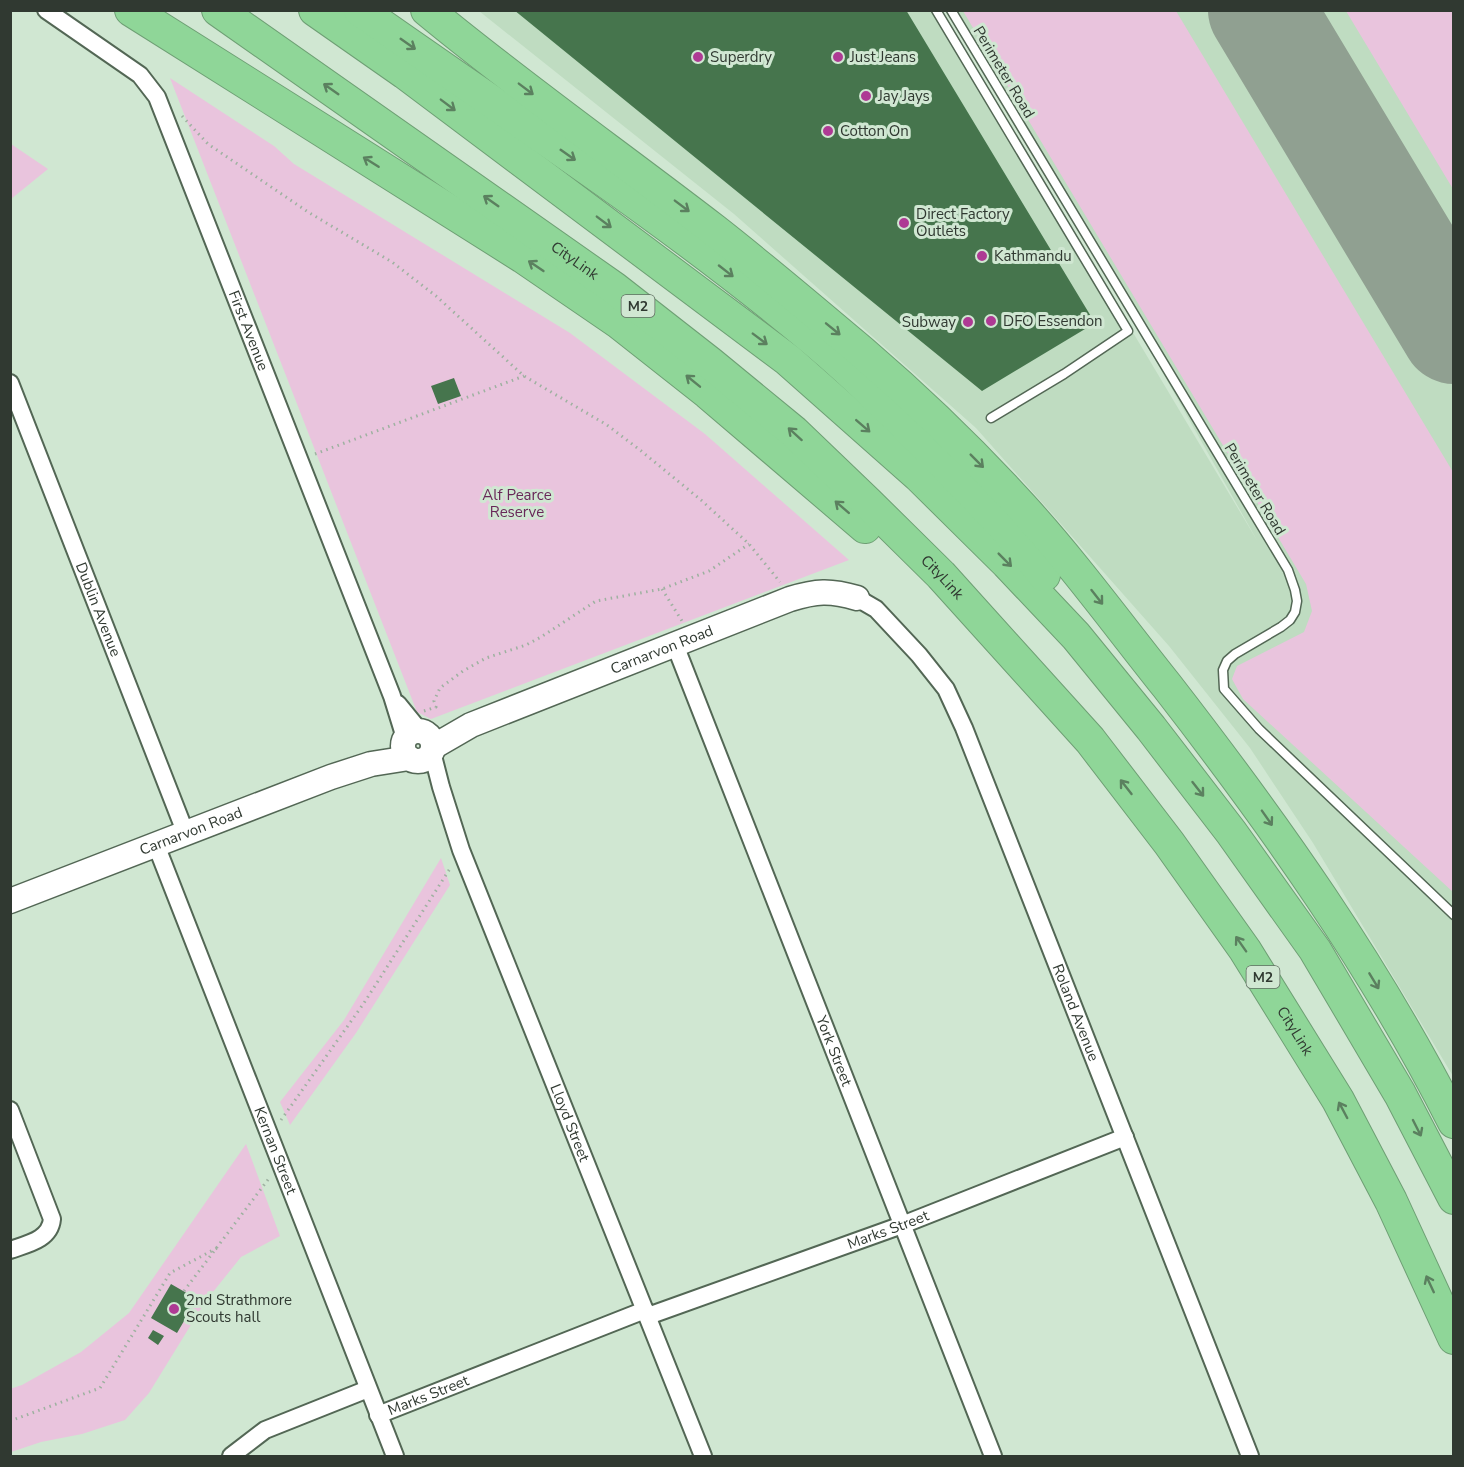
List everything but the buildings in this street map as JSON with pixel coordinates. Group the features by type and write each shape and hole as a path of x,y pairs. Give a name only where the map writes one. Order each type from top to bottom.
{"highway":[{"path":"131,10 513,251 618,322 708,393 1014,654"},
{"name":"CityLink","path":"218,10 614,288 710,363 794,432 941,575 1090,740 1169,843 1245,950 1297,1031 1343,1110 1396,1212 1454,1338"},
{"path":"315,10 405,73 788,360 919,476 1007,563 1076,636 1151,728 1231,832 1315,950 1400,1094 1454,1198"},
{"path":"360,10 603,179 816,342 873,393 1000,521 1072,611 1151,728"},
{"path":"402,10 479,54"},
{"path":"427,10 479,54 716,232 862,353 926,411 1022,507 1094,592 1241,782 1296,859 1350,940 1454,1122"}],"street":[{"name":"First Avenue","path":"46,10 140,75 150,85 162,107 392,696 418,742"},
{"name":"Dublin Avenue","path":"10,383 186,834"},
{"name":"Carnarvon Road","path":"10,901 331,777 371,764 418,742 471,725 790,599 813,592 836,592 856,598"},
{"name":"Roland Avenue","path":"856,598 876,609 919,655 946,689 964,728 1250,1456"},
{"name":"York Street","path":"683,642 902,1225 993,1456"},
{"name":"Lloyd Street","path":"418,742 441,787 461,850 703,1456"},
{"name":"Kernan Street","path":"156,845 395,1456"},
{"path":"10,1110 52,1219 52,1226 48,1233 10,1250"},
{"name":"Marks Street","path":"378,1415 646,1313 902,1225 1125,1137"},
{"path":"231,1456 265,1430 368,1389"}],"lane":[{"path":"936,10 1128,331 1064,374 991,418"},
{"name":"Perimeter Road","path":"951,10 1288,570 1297,601 1295,612 1290,620 1281,627 1227,661 1223,670 1224,689 1276,746 1454,915"}],"path":[{"path":"162,107 170,104 208,144 308,213 392,262 436,297 524,376 607,425 701,500 749,544 776,575 790,599"},
{"path":"298,460 524,376"},
{"path":"418,742 436,707 434,701 440,688 463,671 486,658 534,641 596,601 606,597 628,596 662,589 709,571 749,544"},
{"path":"662,589 683,642"},
{"path":"269,1136 364,1003 461,850"},
{"path":"184,1292 280,1164"},
{"path":"10,1421 100,1388 170,1273 217,1248"}],"shaded area":[{"path":"479,11 941,11 1258,542 1137,327 947,11 1453,11 1453,1076 1313,843 1250,748 1169,646 976,428 734,214"}],"green space":[{"path":"963,11 1176,11 1453,472 1453,892 1243,699 1232,679 1237,666 1304,632 1312,611 1306,584"},
{"path":"1346,11 1453,11 1453,189"},
{"name":"Alf Pearce Reserve","path":"170,78 274,146 294,164 570,333 705,434 849,560 431,719 417,712"},
{"path":"11,144 48,169 11,199"},
{"path":"441,858 450,885 356,1033 290,1125 280,1102 344,1020"},
{"path":"246,1144 280,1236 241,1257 205,1302 149,1393 125,1420 82,1434 41,1442 11,1452 10,1389 22,1385 81,1352 129,1313"}],"runway":[{"path":"1261,10 1454,331"}],"place":[{"name":"Superdry","path":"698,57"},
{"name":"Just Jeans","path":"838,57"},
{"name":"Jay Jays","path":"866,96"},
{"name":"Cotton On","path":"828,131"},
{"name":"Direct Factory Outlets","path":"904,223"},
{"name":"Kathmandu","path":"982,256"},
{"name":"DFO Essendon","path":"991,321"},
{"name":"Subway","path":"968,322"},
{"name":"2nd Strathmore Scouts hall","path":"174,1309"}]}
